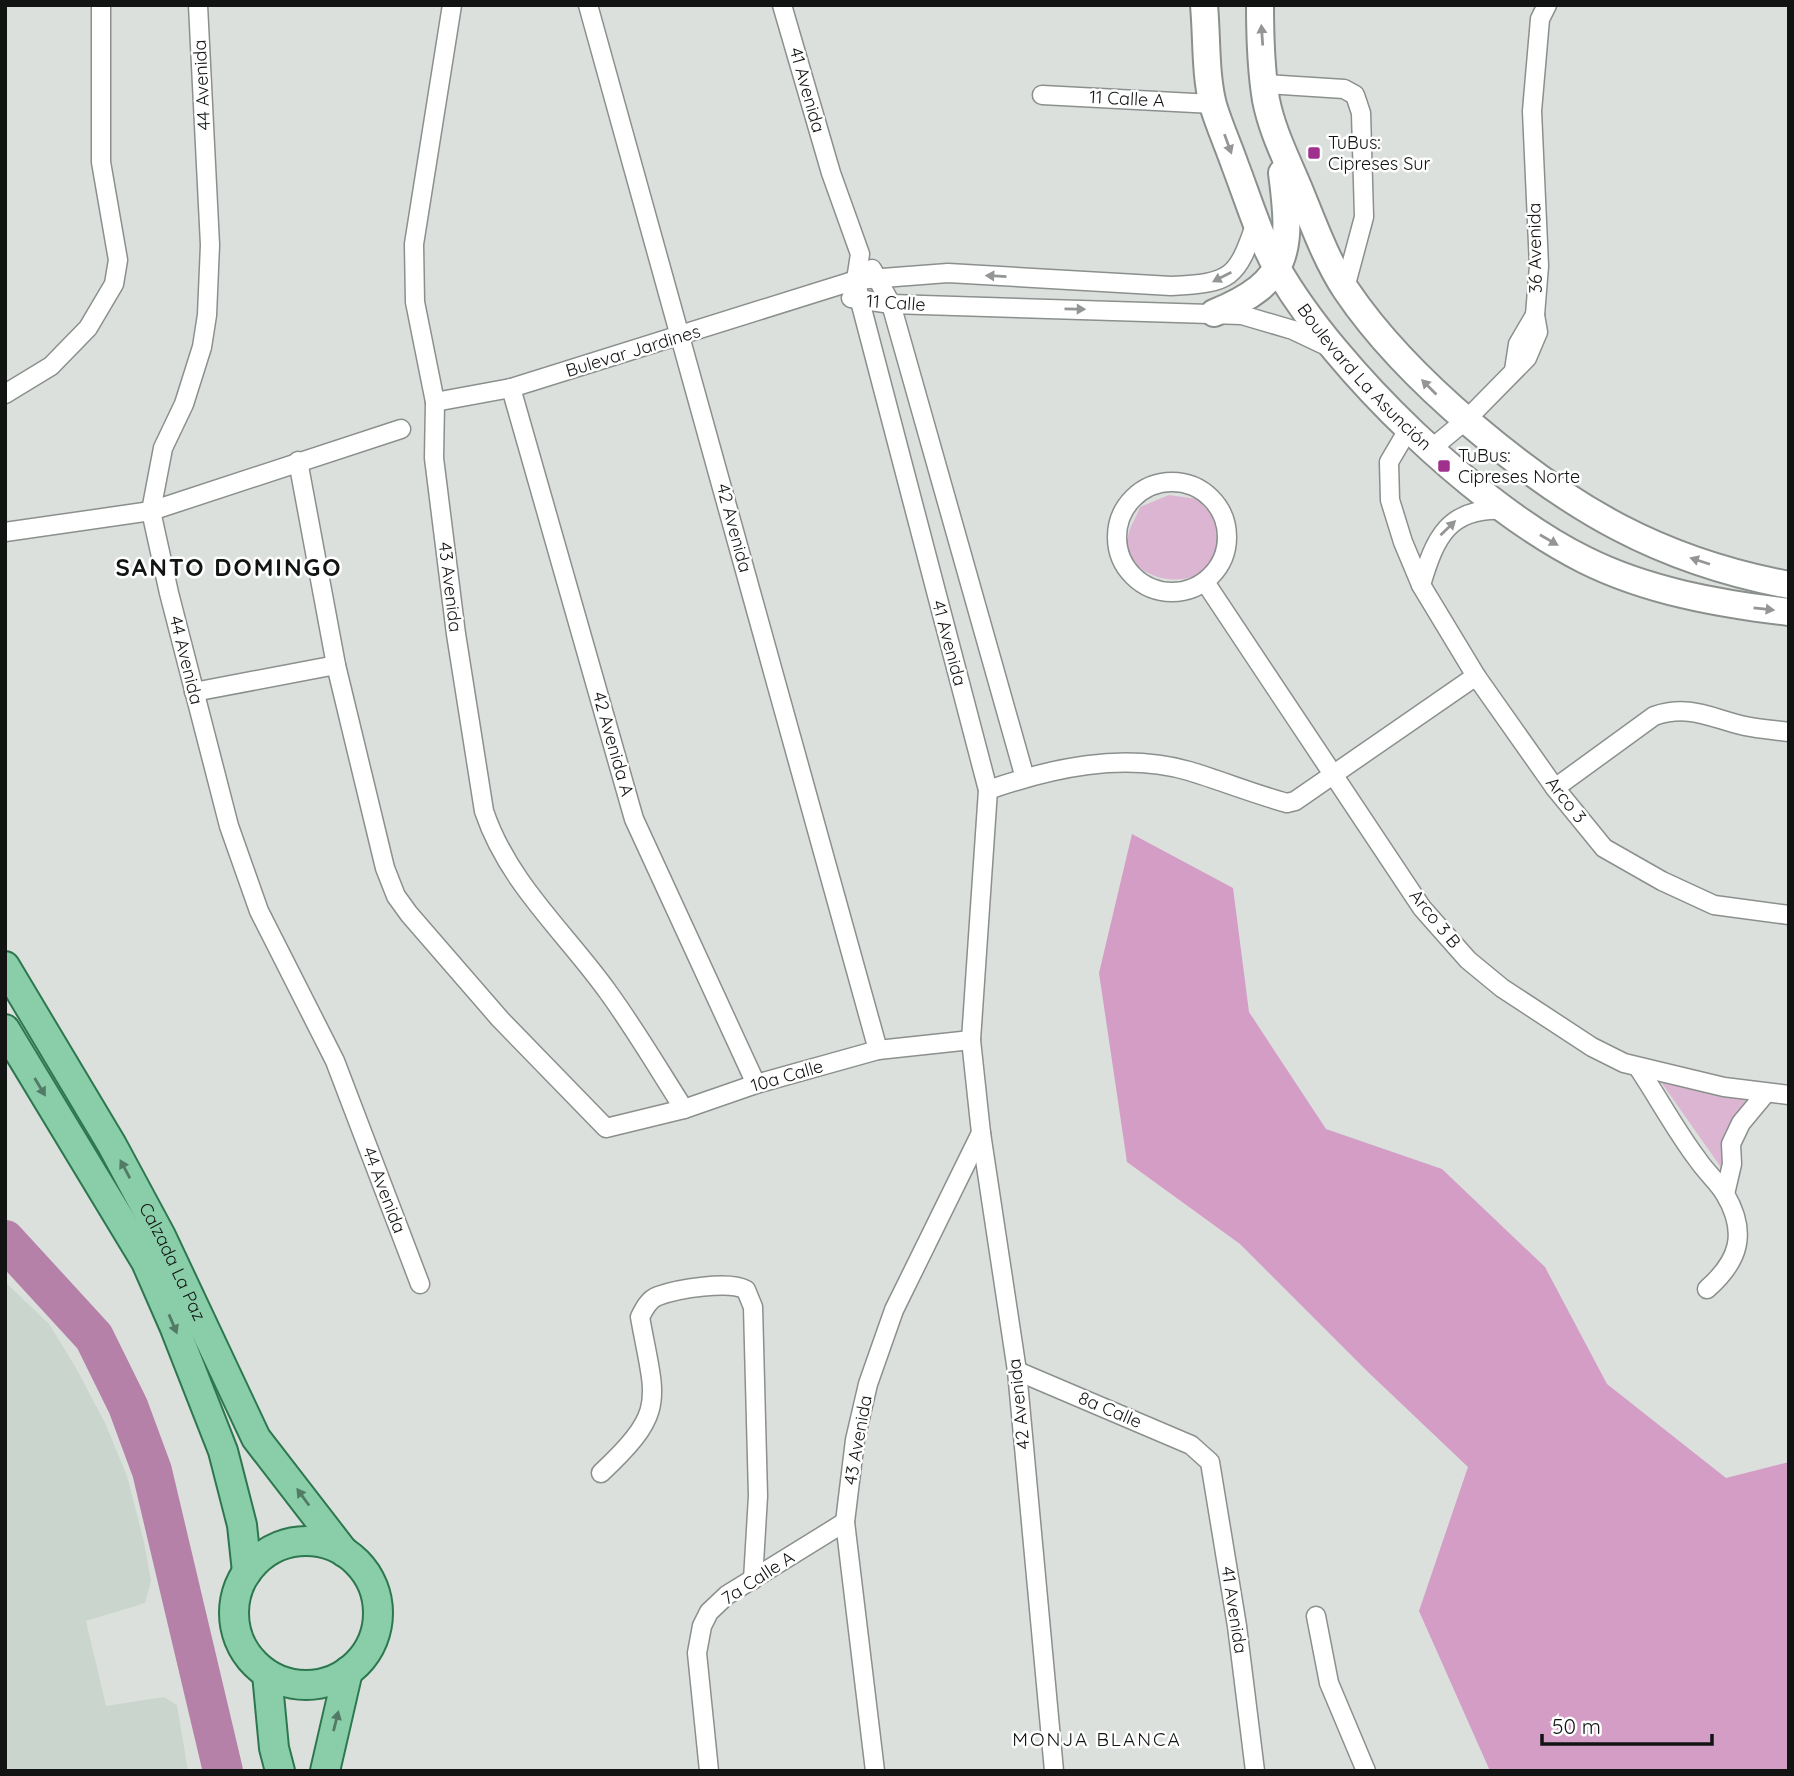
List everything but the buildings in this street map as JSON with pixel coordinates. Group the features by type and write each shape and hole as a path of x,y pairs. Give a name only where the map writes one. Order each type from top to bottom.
{"main road":[{"name":"Boulevard La Asunción","path":"1204,5 1213,104 1256,222 1277,268 1306,312 1409,428 1507,510 1538,533 1586,561 1646,583 1706,600 1789,612"},
{"name":"Boulevard La Asunción","path":"1260,5 1265,84 1277,139 1345,288 1405,363 1466,420 1548,487 1648,543 1789,585"},
{"path":"1214,313 1258,291 1277,268 1288,236 1288,220 1277,139"},
{"path":"1586,561 1648,543"},
{"name":"Calzada La Paz","path":"5,966 112,1144 155,1225 256,1438 344,1552"},
{"name":"Calzada La Paz","path":"5,1029 146,1262 223,1451 239,1514 247,1572"},
{"path":"294,1542 320,1543 344,1552 360,1565 371,1583 377,1603 377,1624 371,1644 348,1671 329,1681 308,1685 286,1682 267,1674 251,1661 241,1644 235,1625 237,1596 247,1572 263,1556 294,1542"},
{"path":"326,1771 348,1671"},
{"path":"267,1674 274,1748 280,1771"}],"street":[{"path":"5,394 51,366 88,328 114,284 118,260 101,162 100,5"},
{"name":"44 Avenida","path":"198,5 210,246 206,315 202,347 184,404 163,448 151,511 229,826 259,911 335,1061 420,1284"},
{"name":"43 Avenida","path":"452,5 414,244 415,302 435,402 434,458 456,634 484,811 492,837 536,905 607,990 684,1108"},
{"name":"42 Avenida","path":"588,5 878,1050"},
{"name":"41 Avenida","path":"782,5 831,173 860,254 878,277 891,304 1025,778"},
{"name":"36 Avenida","path":"1466,420 1514,370 1514,354 1524,329 1535,315 1539,266 1532,111 1540,19 1547,5"},
{"path":"1265,84 1344,89 1355,94 1361,113 1364,217 1345,288"},
{"name":"11 Calle A","path":"1042,95 1213,104"},
{"name":"11 Calle","path":"828,291 856,280 948,273 1171,286 1205,284 1224,278 1239,266 1256,222"},
{"name":"41 Avenida","path":"860,254 856,280 860,301 988,790 971,1040"},
{"name":"Bulevar Jardines","path":"435,402 511,388 828,291"},
{"name":"11 Calle","path":"828,291 860,301 891,304 1242,315 1293,330 1339,352"},
{"name":"42 Avenida A","path":"511,388 634,819 756,1084"},
{"path":"1431,449 1466,420"},
{"name":"Arco 3","path":"1409,428 1389,462 1390,500 1420,585 1476,676 1555,788 1604,848 1662,881 1714,905 1789,915"},
{"path":"5,532 151,511 401,429"},
{"path":"194,692 336,665 298,461"},
{"path":"1169,482 1186,484 1203,492 1216,503 1224,519 1226,545 1217,569 1205,582 1188,590 1169,592 1151,588 1135,579 1124,564 1117,547 1118,528 1124,510 1136,496 1152,486 1169,482"},
{"path":"1420,585 1431,553 1441,535 1456,520 1480,509 1507,510"},
{"name":"Arco 3 B","path":"1205,582 1334,772 1422,908 1468,960 1502,988 1592,1047 1639,1069 1789,1095"},
{"name":"10a Calle","path":"336,665 386,868 396,896 500,1019 606,1128 684,1108 756,1084 878,1050 971,1040"},
{"path":"988,790 1083,764 1125,762 1186,770 1287,803 1295,801 1476,676"},
{"path":"1555,788 1654,716 1670,710 1688,709 1745,726 1789,732"},
{"name":"42 Avenida","path":"971,1040 981,1133 1017,1371 1054,1771"},
{"path":"1639,1069 1697,1160 1725,1194 1738,1232 1736,1253 1726,1272 1707,1289"},
{"path":"1725,1194 1732,1164 1731,1144 1741,1123 1766,1093"},
{"name":"43 Avenida","path":"874,1771 845,1522 855,1440 881,1343 937,1216 981,1133"},
{"path":"601,1473 635,1441 654,1404 640,1317 646,1306 656,1296 729,1283 746,1290 753,1307 757,1471 752,1580"},
{"name":"8a Calle","path":"1017,1371 1191,1445 1201,1452"},
{"name":"41 Avenida","path":"1201,1452 1210,1462 1235,1612 1255,1771"},
{"name":"7a Calle A","path":"709,1771 697,1653 702,1626 709,1612 727,1595 845,1522"},
{"path":"1316,1616 1329,1683 1366,1771"}],"shaded area":[{"path":"1169,495 1197,499 1217,520 1218,553 1210,566 1198,575 1166,579 1150,574 1138,566 1130,553 1128,537 1140,507"},
{"path":"1132,834 1233,888 1249,1012 1326,1129 1442,1169 1545,1267 1607,1384 1726,1478 1789,1462 1789,1771 1490,1771 1419,1611 1468,1467 1240,1244 1127,1162 1099,973"},
{"path":"1661,1082 1748,1097 1728,1130 1725,1173"},
{"path":"5,1282 49,1324 76,1368 105,1423 127,1476 144,1542 151,1581 145,1603 86,1621 106,1706 164,1697 177,1705 188,1771 5,1771"}],"waterway":[{"path":"5,1240 94,1337 128,1406 152,1471 223,1771"}],"place":[{"name":"TuBus: Cipreses Sur","path":"1314,153"},
{"name":"TuBus: Cipreses Norte","path":"1444,466"}],"district":[{"name":"SANTO DOMINGO","path":"229,568"},
{"name":"MONJA BLANCA","path":"1097,1739"}]}
